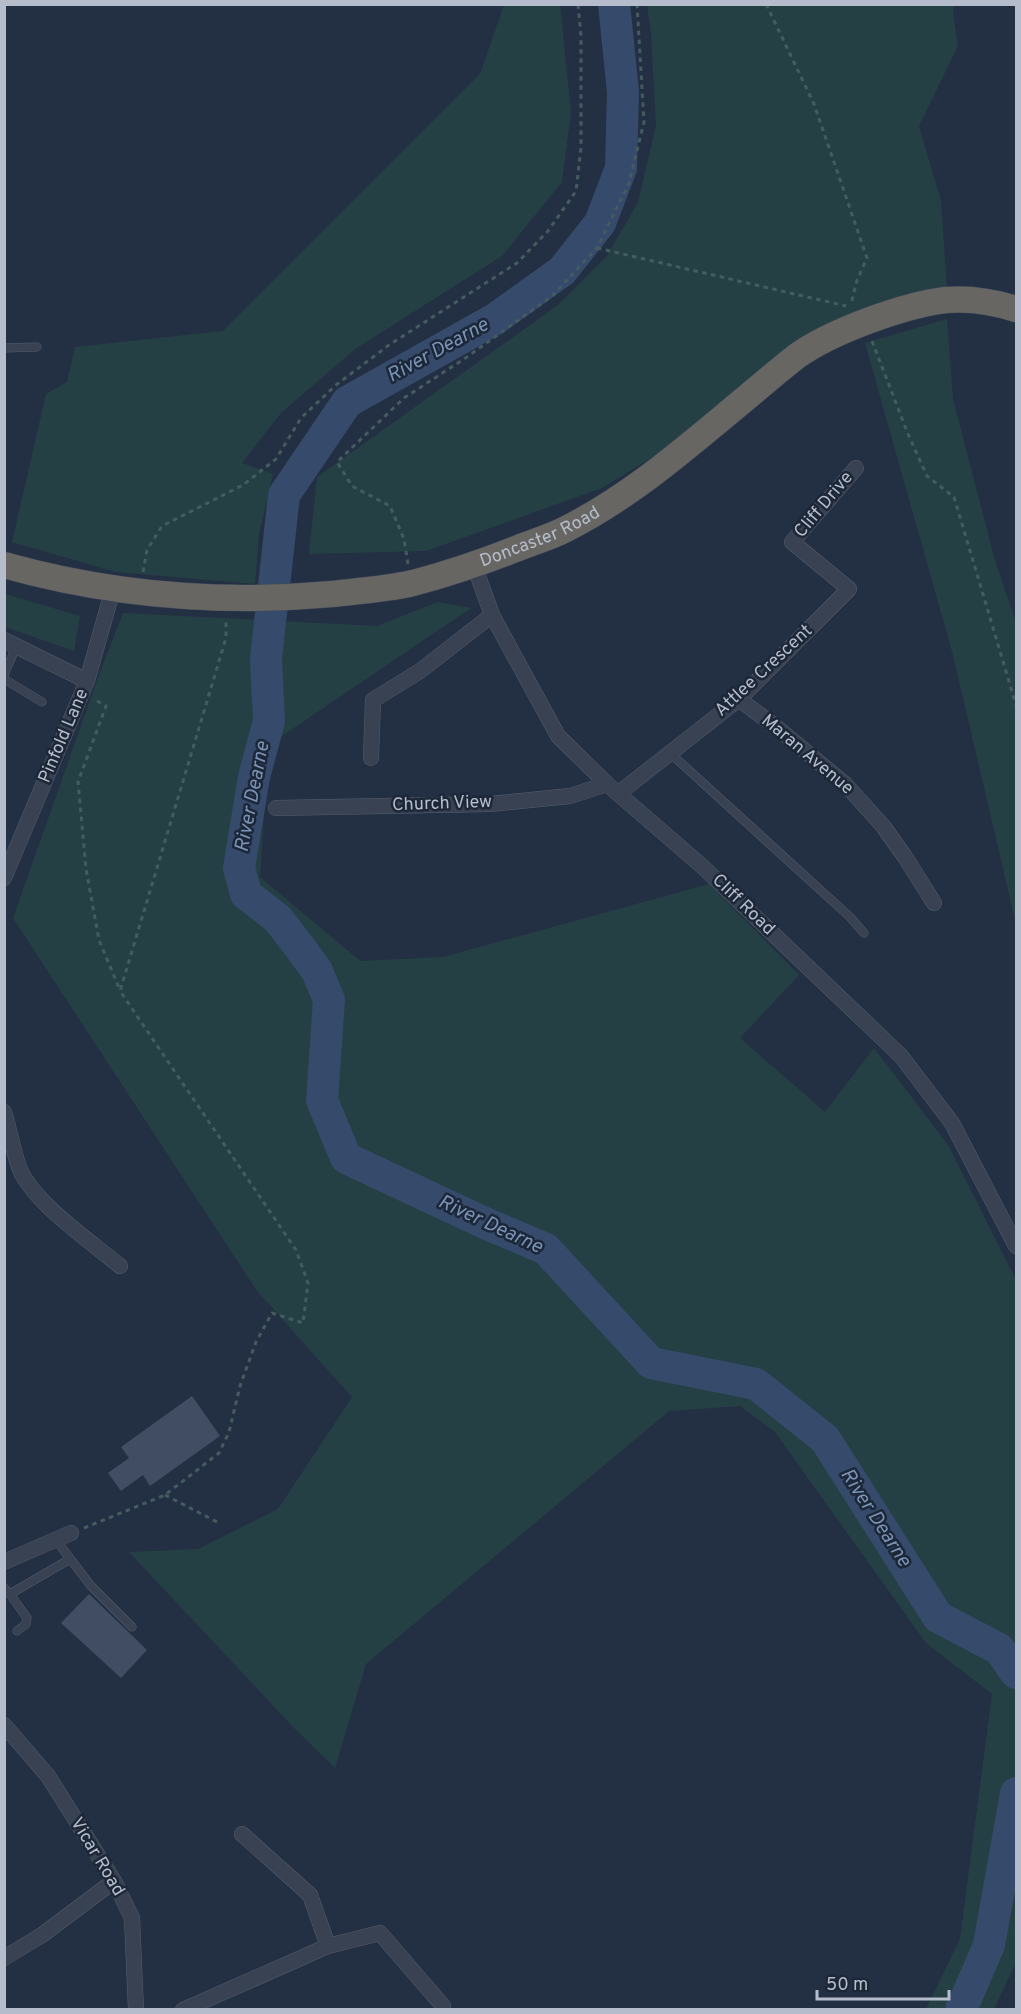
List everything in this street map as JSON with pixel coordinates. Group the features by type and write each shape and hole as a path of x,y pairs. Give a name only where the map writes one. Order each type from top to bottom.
{"highway":[{"name":"Doncaster Road","path":"4,565 42,576 112,590 168,595 244,598 306,596 375,590 412,583 474,565 562,531 611,504 650,476 797,356 825,340 865,323 920,305 947,300 977,300 1017,309"}],"street":[{"name":"Cliff Drive","path":"792,542 856,468"},
{"name":"Attlee Crescent","path":"613,788 670,753 739,699 849,589 792,542"},
{"name":"Cliff Road","path":"474,565 492,615 558,736 703,867 901,1056 952,1123 1017,1246"},
{"name":"Pinfold Lane","path":"4,878 84,687 112,590"},
{"path":"371,758 373,700 420,671 492,615"},
{"path":"11,643 84,687"},
{"name":"Maran Avenue","path":"739,699 845,784 888,833 934,903"},
{"name":"Church View","path":"276,808 491,804 570,796 613,788"},
{"path":"4,1112 21,1173 28,1183 59,1215 120,1266"},
{"path":"4,1563 72,1533"},
{"name":"Vicar Road","path":"4,1725 48,1776 114,1881 132,1918 136,2010"},
{"path":"242,1834 310,1895 328,1946"},
{"path":"4,1958 42,1935 114,1881"},
{"path":"183,2010 328,1946 380,1933 443,2010"}],"lane":[{"path":"4,348 37,347"},
{"path":"11,643 4,677 42,702"},
{"path":"670,753 850,917 864,933"},
{"path":"56,1540 91,1586 132,1627"},
{"path":"17,1631 26,1624 27,1618 7,1591 70,1559"}],"path":[{"path":"139,592 147,550 162,526 243,485 276,459 301,418 336,385 389,345 517,263 548,231 576,191 581,137 581,36 578,4"},
{"path":"412,583 404,539 390,506 352,486 337,462 404,398 467,357 552,296 597,248 629,183 644,122 637,4"},
{"path":"597,248 851,307 857,280 867,258 814,104 766,4"},
{"path":"865,323 908,434 927,476 954,497 1017,705"},
{"path":"120,991 226,638"},
{"path":"72,1533 165,1495 219,1453 229,1432 240,1386 256,1342 272,1313 303,1323 308,1283 296,1250 120,991 99,940 86,868 78,782 106,706 84,687"},
{"path":"165,1495 222,1524"}],"green space":[{"path":"504,5 560,5 571,112 562,182 502,256 355,349 281,413 242,463 273,474 259,534 255,584 116,572 12,542 46,394 67,382 75,347 223,331 480,74"},
{"path":"647,5 955,5 953,12 958,46 919,126 941,201 947,290 848,318 674,444 602,488 426,551 309,554 317,477 558,305 607,256 638,202 656,126 651,33"},
{"path":"947,319 953,399 994,557 1016,623 1016,924 953,655 865,343"},
{"path":"5,594 80,616 74,651 5,627"},
{"path":"438,602 471,608 279,738 265,796 260,877 360,961 443,957 709,884 799,975 740,1038 825,1112 874,1048 948,1145 1016,1280 1016,1962 994,2009 926,2009 960,1939 992,1694 926,1643 775,1432 740,1406 669,1411 366,1664 335,1768 297,1731 129,1552 198,1549 278,1509 352,1397 257,1291 13,918 123,613 377,626"}],"building":[{"path":"192,1396 220,1436 150,1486 143,1475 121,1491 108,1473 129,1458 121,1447"},
{"path":"89,1594 147,1650 121,1678 61,1623"}],"waterway":[{"name":"River Dearne","path":"614,4 623,92 621,168 600,223 562,271 495,319 347,402 284,495 266,659 269,721 254,777 239,868 246,894 278,919 317,971 329,1000 322,1100 346,1158 546,1249 651,1363 756,1384 825,1439 938,1617 999,1649 1016,1673"},
{"name":"River Dearne","path":"961,2010 989,1945 1016,1793"}]}
